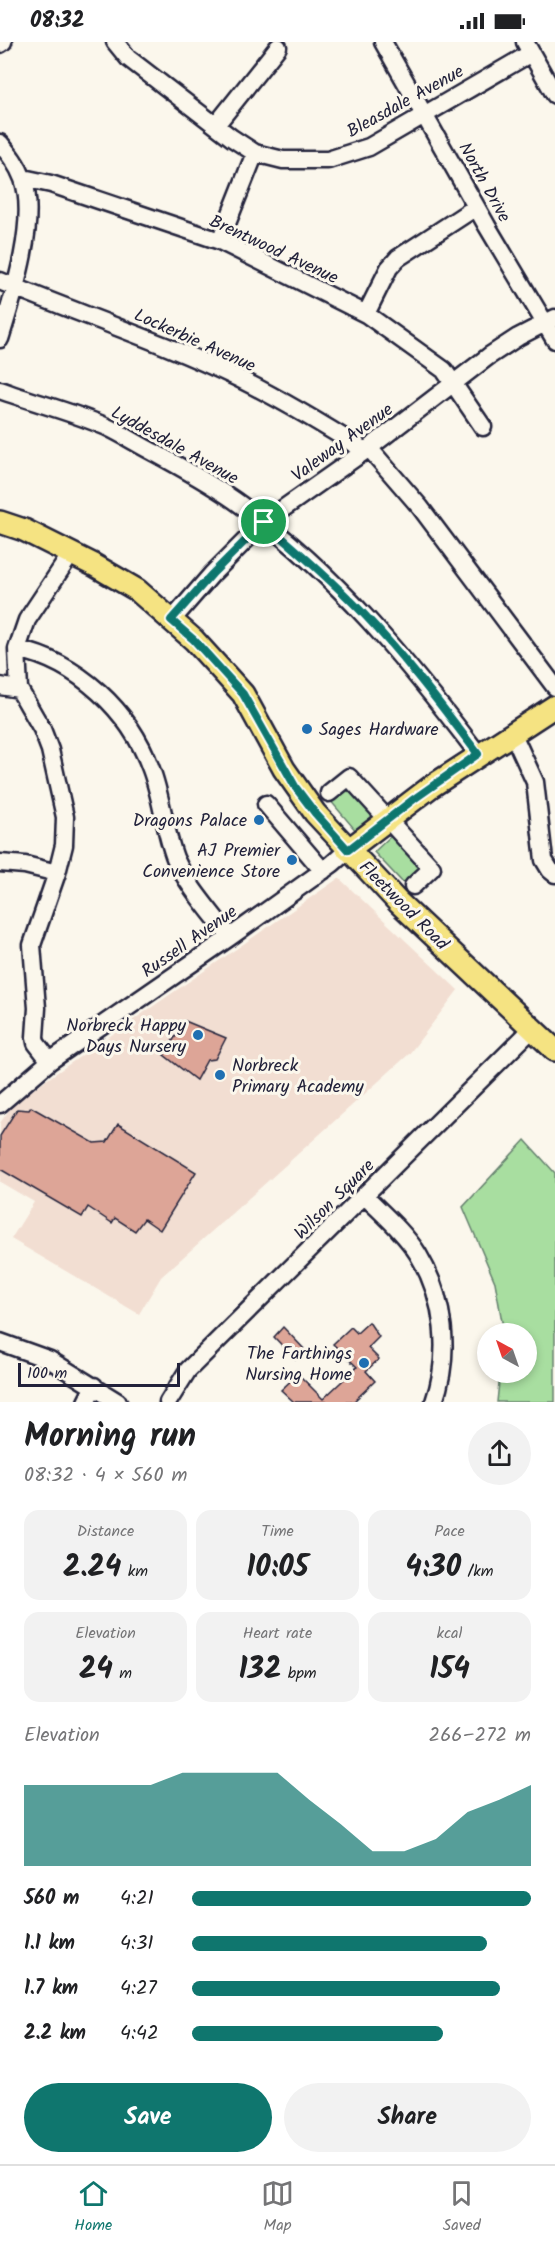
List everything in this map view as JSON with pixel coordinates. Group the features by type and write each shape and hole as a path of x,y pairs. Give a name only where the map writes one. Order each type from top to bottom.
{"main road":[{"name":"Fleetwood Road","path":"0,522 24,530 136,590 194,640 243,694 296,788 315,813 398,902 555,1050"},
{"path":"348,850 388,818 478,754 555,706"}],"street":[{"name":"Bleasdale Avenue","path":"115,42 128,58 255,153 283,160 328,160 369,147 425,114 528,47"},
{"name":"North Drive","path":"383,42 476,207 550,321 555,340"},
{"path":"216,125 278,47"},
{"path":"528,47 555,95"},
{"path":"0,143 23,178 26,198 26,225 8,285 0,339"},
{"path":"220,241 255,153"},
{"name":"Brentwood Avenue","path":"23,178 51,184 220,241 366,314 444,370 483,427"},
{"path":"366,314 389,268 398,258 476,207"},
{"name":"Lockerbie Avenue","path":"8,285 237,378 367,449 420,507 555,687"},
{"name":"Valeway Avenue","path":"171,620 264,522 518,337 550,321"},
{"name":"Lyddesdale Avenue","path":"0,390 107,427 240,503 314,565 364,614 422,681 478,754"},
{"path":"50,1061 36,1043 35,1037 38,1008 32,945 57,873 64,845 65,817 50,750 42,729 19,689 17,649 27,620 71,554"},
{"path":"17,649 38,654 64,666 83,679 111,704 141,747 151,768 173,851 180,868 230,937"},
{"path":"0,686 19,689"},
{"path":"512,732 532,773 544,860 555,874"},
{"path":"329,793 349,777 388,818 432,868 413,886"},
{"path":"266,804 288,820 322,871"},
{"name":"Russell Avenue","path":"0,1104 50,1061 230,937 348,850"},
{"path":"0,863 25,865 57,873"},
{"name":"Wilson Square","path":"168,1402 188,1370 533,1029"},
{"path":"365,1196 419,1255 436,1297 442,1316 444,1339 441,1376 434,1402"},
{"path":"0,1342 50,1360 118,1402"},
{"path":"86,1402 94,1386"}],"shaded area":[{"name":"Norbreck Primary Academy","path":"339,878 458,990 409,1054 161,1277 139,1314 11,1239 34,1202 0,1182 0,1123 12,1106 23,1096"}],"green space":[{"path":"347,787 375,816 357,832 329,799"},
{"path":"393,834 420,868 406,886 374,852"},
{"path":"525,1140 555,1173 555,1402 497,1402 499,1383 537,1383 537,1323 502,1323 495,1282 463,1207"}],"building":[{"path":"185,1021 226,1038 215,1059 207,1060 196,1080 164,1055"},
{"path":"31,1107 94,1143 107,1142 118,1124 196,1172 160,1230 144,1219 135,1231 115,1218 112,1223 88,1207 82,1217 0,1169 0,1136 17,1109 29,1110"},
{"name":"The Farthings Nursing Home","path":"369,1322 379,1337 368,1348 379,1359 366,1371 375,1381 353,1402 294,1402 281,1390 298,1374 323,1399 357,1367 333,1344 351,1327 357,1333"},
{"path":"283,1327 306,1351 296,1360 274,1337"}],"place":[{"name":"Sages Hardware","path":"307,729"},
{"name":"Dragons Palace","path":"259,820"},
{"name":"AJ Premier Convenience Store","path":"292,860"},
{"name":"Norbreck Happy Days Nursery","path":"198,1035"},
{"name":"Norbreck Primary Academy","path":"220,1075"},
{"name":"The Farthings Nursing Home","path":"364,1363"}],"route":[{"path":"264,522 314,565 364,614 422,681 478,754 388,818 348,850 296,788 243,694 194,640 171,620 212,574 264,522"}]}
